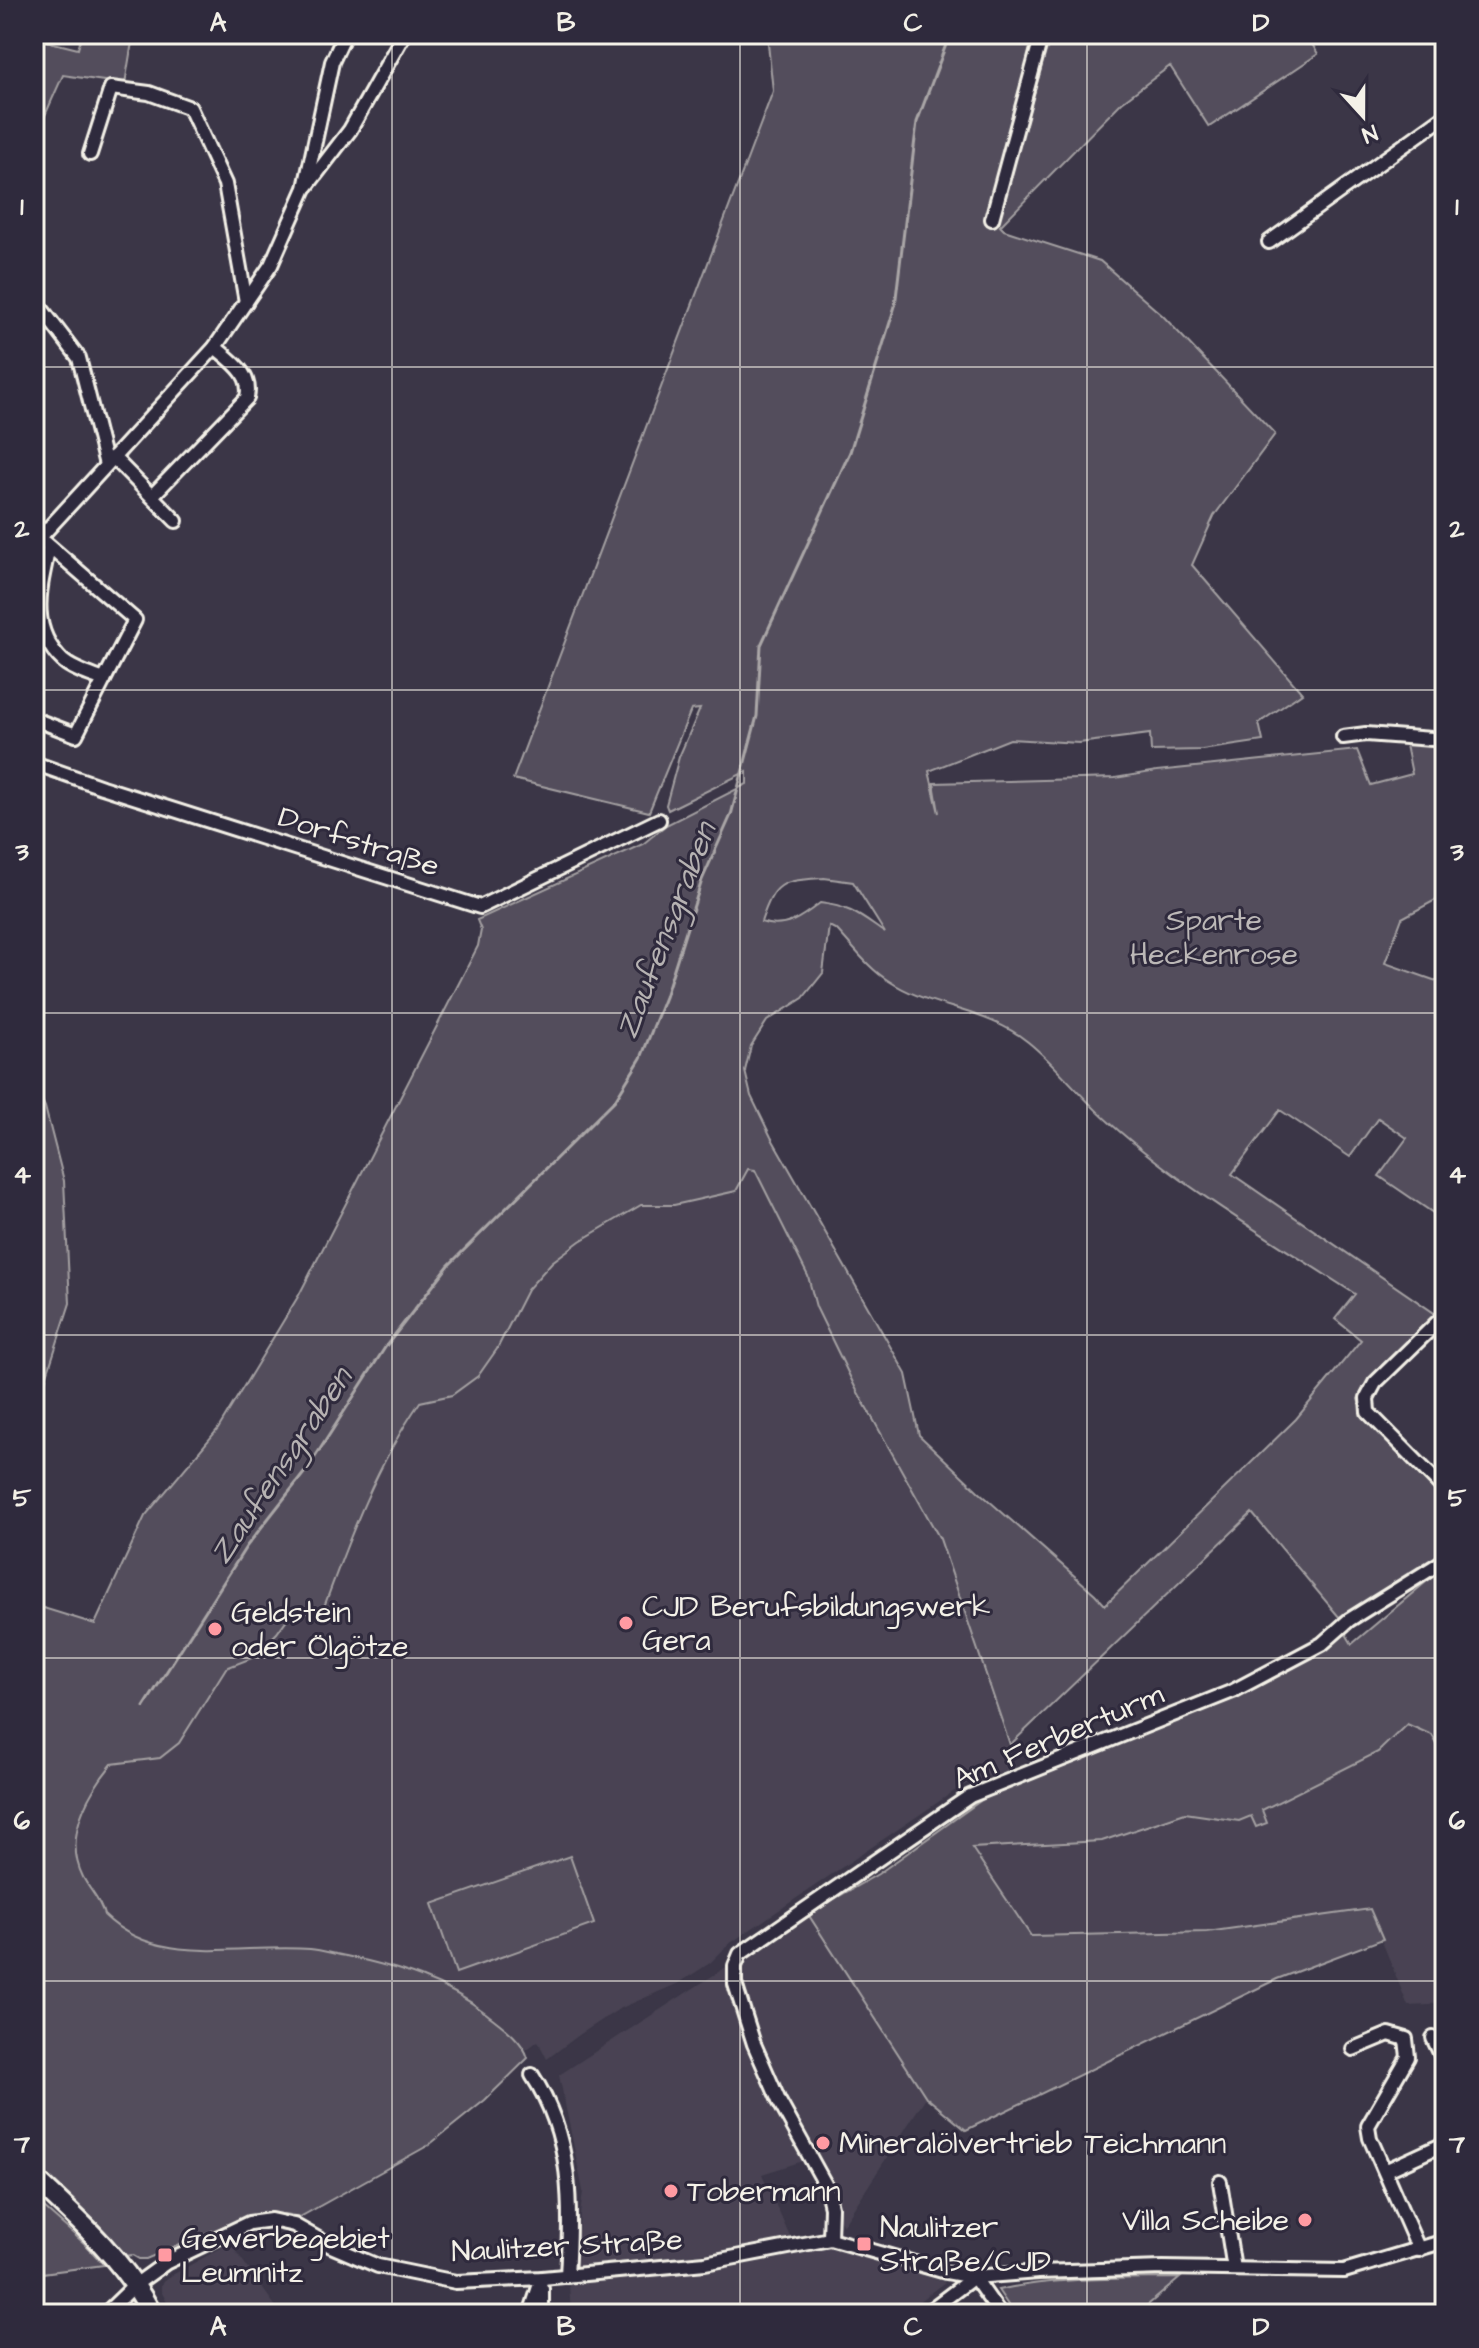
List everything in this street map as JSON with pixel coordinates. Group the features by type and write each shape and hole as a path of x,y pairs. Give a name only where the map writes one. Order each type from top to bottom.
{"main road":[{"path":"34,2178 113,2255 152,2314"}],"street":[{"path":"104,680 65,663 47,641 38,608 42,543 110,461 215,347 271,265 305,188 332,62 345,34"},
{"path":"305,188 350,130 404,34"},
{"path":"992,219 1042,34"},
{"path":"90,154 111,88 149,93 190,108 225,184 246,302"},
{"path":"1269,242 1445,116"},
{"path":"34,299 79,358 110,461 176,521"},
{"path":"152,496 247,398 250,388 241,370 215,347"},
{"path":"34,719 76,735 135,620 42,543"},
{"path":"1343,737 1366,734 1445,740"},
{"name":"Dorfstraße","path":"34,763 480,907 659,820"},
{"path":"1445,1315 1375,1383 1367,1398 1368,1412 1445,1490"},
{"name":"Am Ferberturm","path":"830,2239 831,2207 826,2186 779,2101 754,2044 735,1984 735,1966 740,1954 970,1796 1233,1691 1322,1644 1349,1620 1445,1560"},
{"path":"1353,2049 1389,2034 1406,2039 1409,2047 1408,2057 1368,2126 1370,2138 1419,2250"},
{"path":"1433,2038 1445,2063"},
{"path":"532,2075 551,2115 569,2177 571,2206 567,2276"},
{"path":"1385,2171 1444,2144"},
{"path":"1220,2182 1234,2269"},
{"name":"Naulitzer Straße","path":"105,2314 135,2285 167,2262 249,2223 271,2220 294,2225 331,2246 378,2266 456,2282 542,2278 705,2263 830,2239 974,2277"},
{"path":"925,2314 974,2277 1075,2270 1344,2271 1445,2241"},
{"path":"974,2277 1000,2314"},
{"path":"530,2314 542,2278"},
{"path":"542,2278 542,2314"}],"shaded area":[{"name":"CJD Berufsbildungswerk Gera","path":"748,1169 755,1170 792,1242 808,1276 816,1307 871,1419 940,1539 1016,1769 971,1781 953,1792 729,1944 710,1963 679,1983 619,2009 547,2059 538,2041 526,2050 501,2024 474,2004 440,1984 408,1971 310,1949 227,1951 164,1946 131,1937 113,1925 103,1915 101,1903 84,1878 74,1851 79,1820 93,1787 112,1764 141,1762 206,1695 226,1668 252,1658 277,1633 295,1608 324,1607 352,1537 359,1510 407,1420 420,1402 452,1395 513,1317 527,1290 552,1262 580,1241 641,1205 674,1205 736,1191"},
{"path":"1407,1724 1432,1735 1445,1759 1445,1997 1430,2005 1408,2006 1369,1909 1207,1932 1031,1936 972,1848 1102,1841 1185,1813 1239,1821 1251,1816 1256,1827 1262,1810 1378,1752"},
{"path":"808,1914 926,2097 843,2225 803,2161 762,2174 790,2237 733,2250 573,2269 583,2191 559,2075"},
{"path":"230,2243 281,2314 173,2314 161,2291 165,2279"},
{"path":"827,2245 945,2282 902,2314 571,2314 569,2284 737,2266"}],"green space":[{"path":"82,34 133,36 125,84 63,75 34,140 34,38 78,49"},
{"name":"Sparte Heckenrose","path":"767,34 1037,34 1007,151 1017,153 1051,34 1306,34 1318,54 1209,127 1170,66 1122,102 1000,226 1004,230 1100,261 1163,316 1275,434 1214,516 1192,565 1302,693 1259,723 1263,741 1202,750 1151,751 1150,734 1079,743 1010,739 929,771 939,813 934,783 1115,778 1357,750 1371,785 1412,774 1406,745 1445,745 1445,895 1402,918 1385,963 1445,984 1445,1221 1379,1176 1407,1138 1378,1118 1350,1157 1280,1110 1232,1174 1437,1315 1364,1386 1358,1399 1362,1411 1445,1499 1445,1555 1339,1617 1252,1513 1010,1745 940,1539 855,1387 816,1307 808,1276 755,1170 748,1169 736,1191 674,1205 641,1205 580,1241 552,1262 527,1290 497,1349 478,1376 452,1395 420,1402 378,1475 354,1527 324,1607 310,1613 295,1608 277,1633 252,1658 226,1668 179,1743 160,1758 112,1764 86,1803 75,1847 83,1877 104,1915 126,1932 175,1948 310,1949 402,1970 471,2002 511,2033 528,2058 485,2100 429,2145 300,2217 262,2214 241,2219 146,2259 126,2256 96,2222 34,2165 34,1605 95,1624 145,1516 218,1429 299,1295 478,946 481,930 477,920 643,844 666,825 747,784 747,771 668,810 666,805 679,757 700,709 691,710 649,812 513,779 773,91","holes":["824,878 853,882 885,933 848,910 820,903 785,924 761,922 771,898 782,885","829,926 837,930 868,964 889,981 923,998 995,1022 1028,1042 1138,1147 1229,1213 1355,1294 1335,1319 1361,1340 1296,1419 1105,1605 919,1435 906,1374 771,1137 751,1096 745,1071 751,1046 767,1021 803,998 823,973"]},
{"path":"34,1082 45,1107 64,1181 70,1303 34,1415"},
{"path":"1445,1566 1445,1759 1432,1735 1407,1724 1378,1752 1262,1810 1267,1823 1256,1827 1251,1816 1239,1821 1185,1813 1102,1841 972,1848 1031,1936 1207,1932 1370,1909 1383,1939 1277,1979 966,2130 926,2097 808,1914 878,1874 990,1794 1246,1691 1346,1634 1352,1644"},
{"path":"570,1856 594,1924 456,1973 432,1904"},
{"path":"34,2199 85,2244 104,2265 34,2274"},
{"path":"1180,2278 1137,2314 1014,2314 998,2290 1065,2281"}],"waterway":[{"name":"Zaufensgraben","path":"144,1707 246,1547 308,1468 386,1346 449,1265 615,1100 641,1058 665,997 702,880 731,815 757,716 761,645 850,452 895,306 917,122 950,34"}],"place":[{"name":"CJD Berufsbildungswerk Gera","path":"626,1623"},
{"name":"Geldstein oder Ölgötze","path":"215,1629"},
{"name":"Mineralölvertrieb Teichmann","path":"823,2143"},
{"name":"Tobermann","path":"671,2191"},
{"name":"Villa Scheibe","path":"1305,2220"},
{"name":"Naulitzer Straße/CJD","path":"864,2244"},
{"name":"Gewerbegebiet Leumnitz","path":"165,2255"}]}
